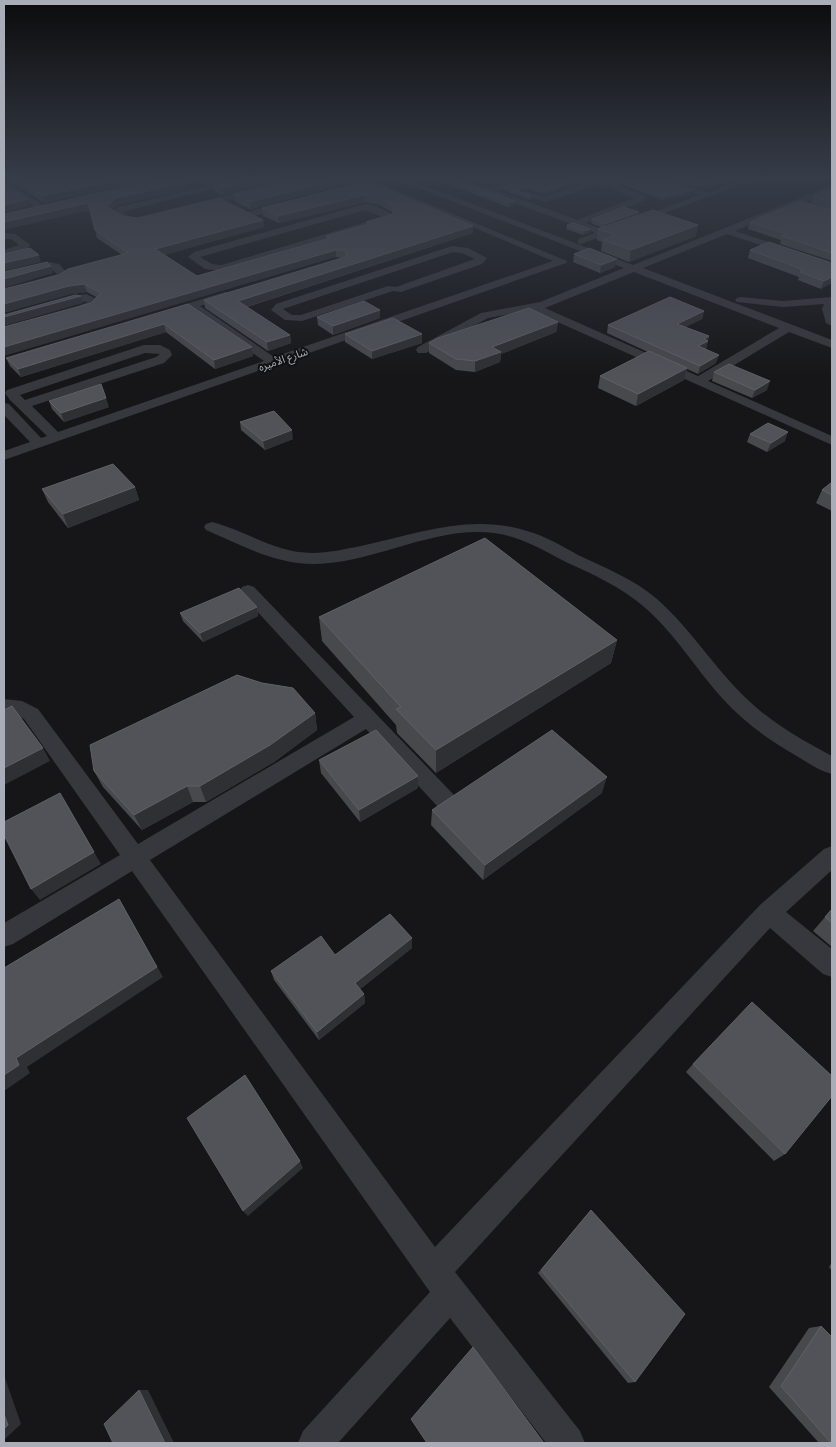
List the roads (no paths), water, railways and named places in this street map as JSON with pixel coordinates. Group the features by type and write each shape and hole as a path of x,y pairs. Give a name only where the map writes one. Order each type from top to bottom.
{"street":[{"path":"4,253 22,248 25,245"},
{"path":"232,245 193,257 209,267 218,268 299,245"},
{"path":"280,245 287,248"},
{"path":"307,245 319,250"},
{"name":"شارع الأميره","path":"4,456 562,261 522,245"},
{"path":"578,245 832,344"},
{"path":"589,245 639,267 739,300 832,335"},
{"path":"422,350 485,315 503,310 533,307 694,245"},
{"path":"768,245 832,266"},
{"path":"455,249 464,250 482,258 478,262 416,284 370,295 302,318 289,318 276,310 280,306 389,270 455,249"},
{"path":"4,276 46,265 55,266 64,274 60,278 4,293"},
{"path":"356,269 430,308"},
{"path":"389,270 416,284"},
{"path":"349,283 370,295"},
{"path":"153,317 238,292"},
{"path":"4,319 76,298 90,298 95,301 89,307 58,316"},
{"path":"739,300 783,304 831,300 828,309 832,323"},
{"path":"191,305 273,362"},
{"path":"533,307 832,441"},
{"path":"699,381 789,326"},
{"path":"8,389 39,384 144,349 160,349 166,353 160,360 23,405"},
{"path":"39,384 51,396"},
{"path":"8,389 56,438"},
{"path":"4,407 39,444"},
{"path":"212,527 278,554 305,558 334,557 436,533 470,528 504,530 536,540 615,579 646,598 670,622 754,718 780,736 832,766"},
{"path":"248,591 446,801"},
{"path":"4,706 22,708 31,714 443,1282 568,1443"},
{"path":"4,936 368,718"},
{"path":"314,1443 443,1282 769,912 832,856"},
{"path":"769,912 832,965"}]}
